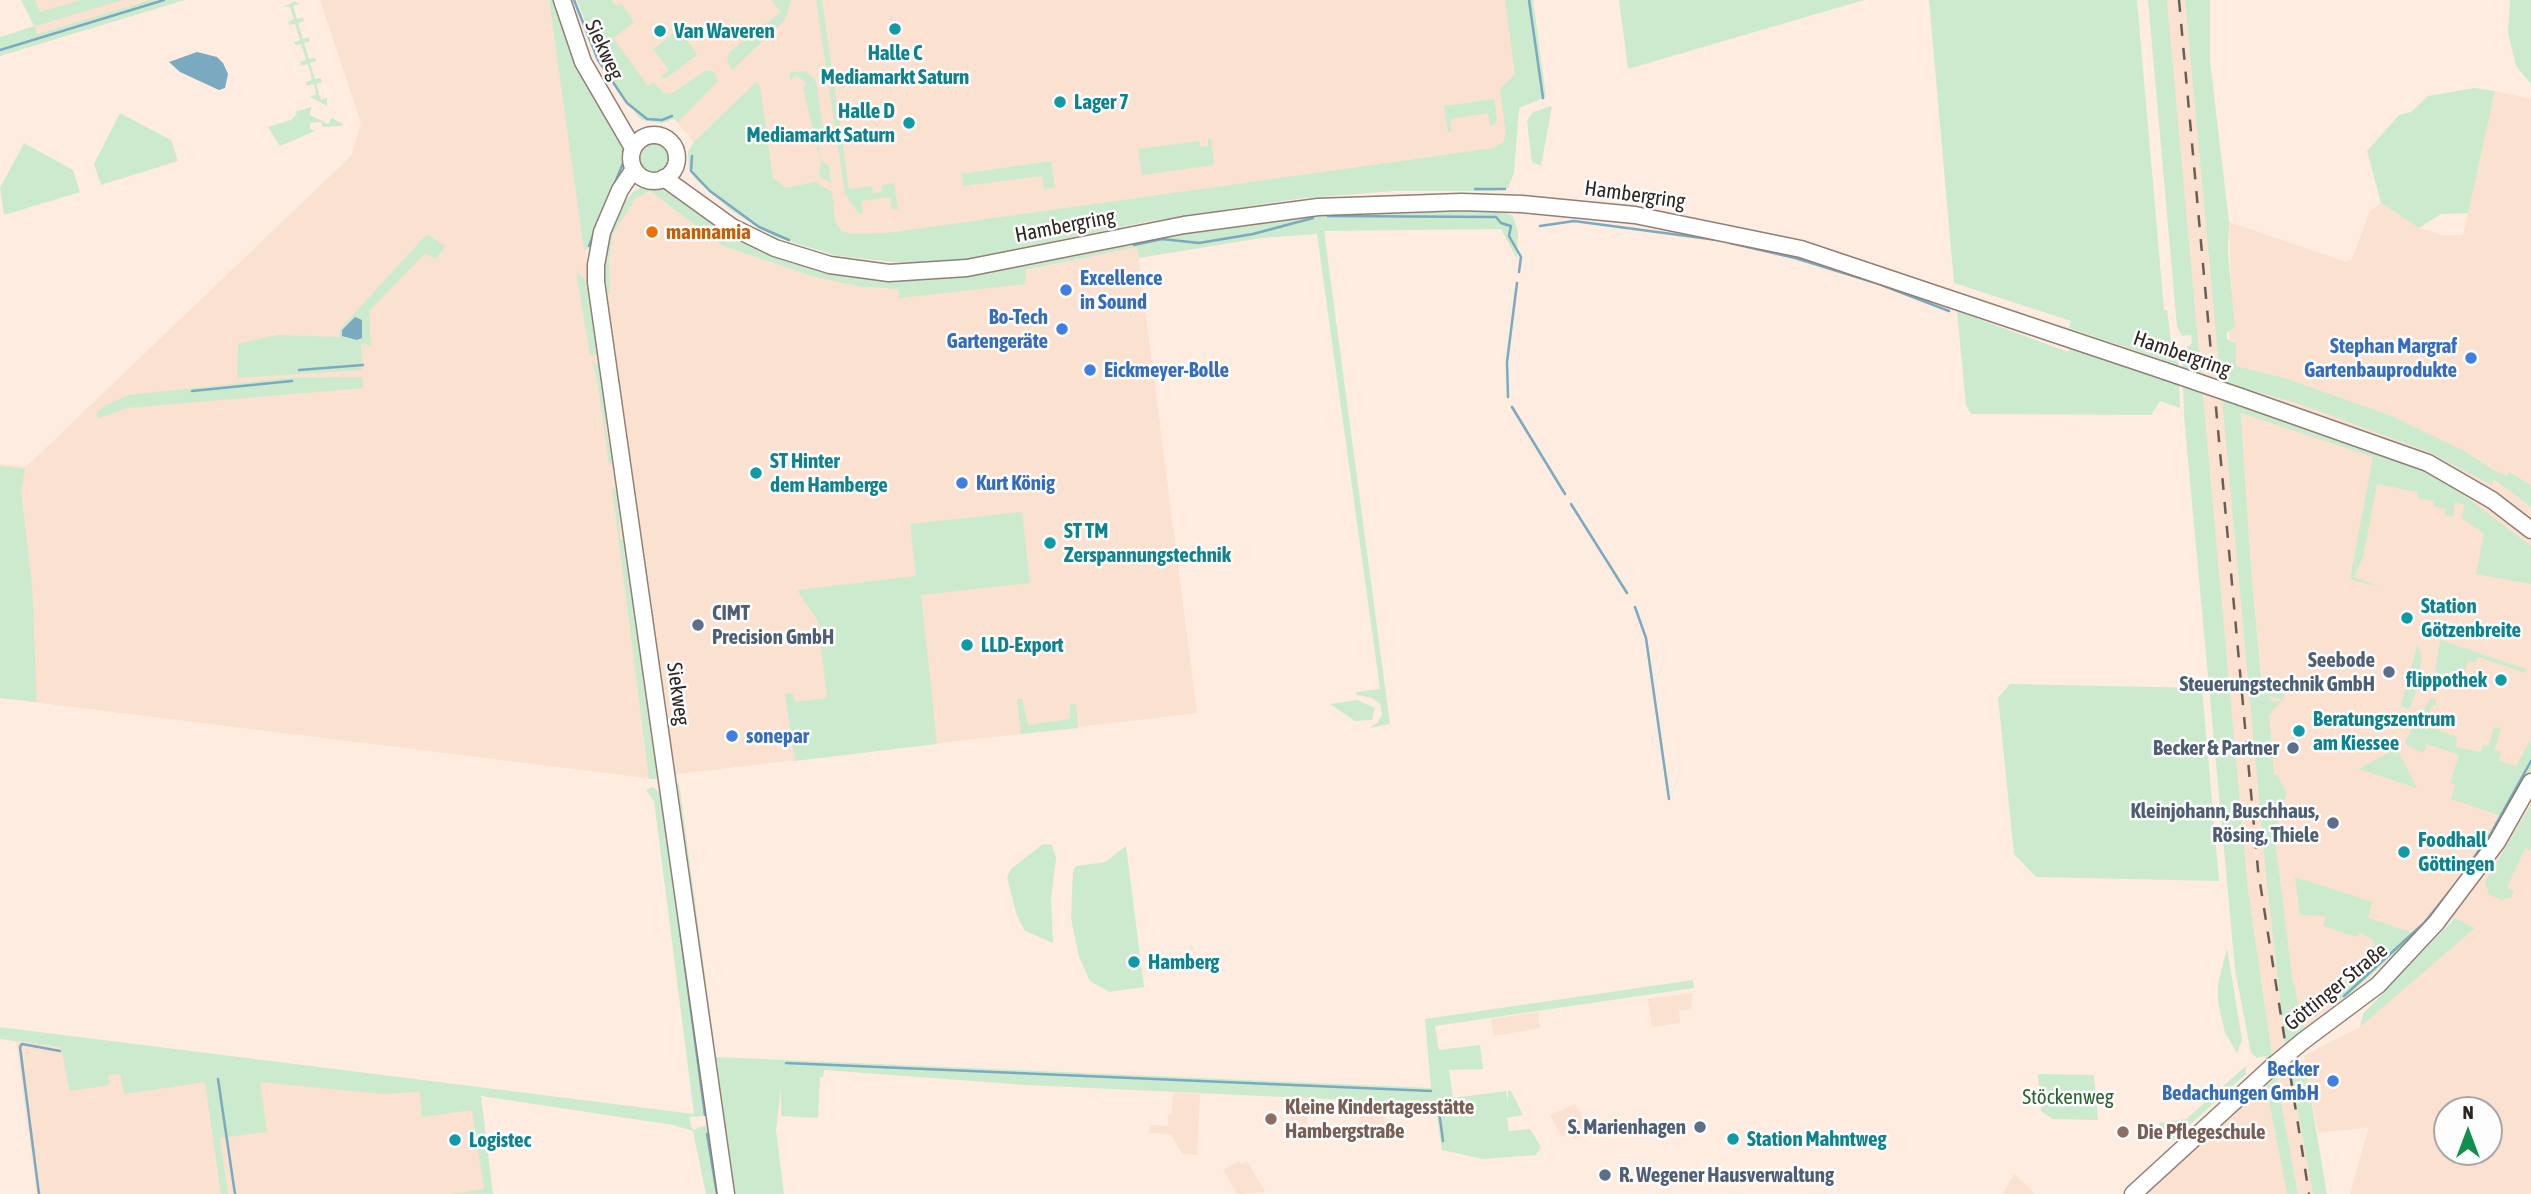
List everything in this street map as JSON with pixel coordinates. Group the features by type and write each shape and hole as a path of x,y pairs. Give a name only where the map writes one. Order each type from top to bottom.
{"main road":[{"name":"Siekweg","path":"562,0 583,62 615,115 639,143 661,136 670,143 676,155 669,173"},
{"path":"639,143 638,173 653,181 669,173"},
{"name":"Siekweg","path":"638,173 615,202 599,248 597,289 611,370 726,1194"},
{"name":"Hambergring","path":"669,173 697,201 744,233 801,257 854,270 909,273 967,268 1184,225 1308,208 1461,202 1584,209 1697,225 1801,249 2165,371 2428,463 2492,500 2531,530"},
{"name":"Göttinger Straße","path":"2133,1194 2260,1075 2378,985 2436,923 2497,842 2531,782"}],"shaded area":[{"path":"27,0 150,0 37,34"},
{"path":"320,0 549,0 591,288 609,272 610,247 617,224 636,198 650,191 721,245 811,276 861,287 885,289 1026,271 1137,246 1197,713 677,774 655,779 0,698 0,464 26,467 351,156 361,123"},
{"path":"577,0 1525,0 1539,99 1519,108 1514,172 1508,188 1492,191 1394,191 1303,198 1151,221 1033,245 891,258 695,155 694,142 674,119 662,123 642,120 636,115 594,44"},
{"path":"2167,0 2185,0 2267,886 2285,1041 2313,1194 2298,1194 2271,1048 2248,890"},
{"path":"2495,91 2531,99 2531,1194 2350,1194 2369,1127 2318,1133 2304,1056 2360,1027 2475,928 2455,918 2422,928 2348,996 2303,1032 2292,976 2276,846 2277,824 2251,569 2241,405 2236,403 2236,343 2230,339 2229,331 2233,330 2229,222 2346,262 2352,259 2370,211 2381,203 2419,228 2441,235 2463,235"},
{"path":"1693,993 1691,1009 1679,1011 1680,1023 1652,1027 1648,999"},
{"path":"1538,1012 1540,1028 1494,1036 1491,1019"},
{"path":"16,1041 480,1096 493,1194 37,1194"},
{"path":"2266,1086 2287,1194 2140,1194 2178,1158"},
{"path":"1173,1093 1200,1094 1197,1155 1182,1154 1171,1134 1149,1133 1150,1125 1168,1126 1168,1115 1172,1114"},
{"path":"1289,1097 1308,1098 1306,1140 1287,1139"},
{"path":"1360,1100 1385,1101 1384,1137 1359,1135"},
{"path":"1575,1104 1591,1131 1574,1140 1570,1133 1562,1137 1550,1115"},
{"path":"1239,1161 1241,1164 1247,1161 1265,1192 1237,1194 1223,1170"},
{"path":"2014,1174 2030,1189 2034,1194 2003,1194"}],"green space":[{"path":"21,0 35,0 40,12 81,0 123,0 35,26 37,34 150,0 185,0 0,56 0,37 34,26"},
{"path":"549,0 556,0 576,66 625,151 622,174 607,200 587,250 584,250"},
{"path":"577,0 612,0 616,6 621,3 634,22 613,38 648,86 654,82 663,93 671,94 706,70 714,72 718,81 678,122 674,119 662,123 642,120 614,83 594,44"},
{"path":"771,0 791,0 785,20 732,70 727,60 729,52 781,12"},
{"path":"816,0 822,0 849,189 872,186 873,193 882,192 882,185 894,183 898,209 892,210 890,197 861,201 863,214 858,213 845,194"},
{"path":"1505,0 1533,0 1546,97 1519,108 1514,172 1508,188 1492,191 1394,191 1303,198 1151,221 965,259 903,263 838,256 775,237 732,211 696,180 689,169 688,152 694,142 756,82 760,86 773,178 786,188 815,182 832,192 835,222 842,231 852,234 887,233 1494,148 1503,142 1506,134 1500,89 1515,74"},
{"path":"1619,0 1864,0 1628,69"},
{"path":"1929,0 2137,0 2164,310 2167,310 2171,341 2178,357 2180,408 2160,401 2151,415 1971,414 1966,405 1957,311 2068,352 2072,346 2172,380 2172,363 2069,328 2071,321 1954,283"},
{"path":"2148,0 2167,0 2248,890 2271,1048 2298,1194 2287,1194 2266,1086 2274,1079 2265,1056 2257,1058 2251,1053 2235,969 2184,416 2182,351 2192,343 2191,335 2182,336 2177,327"},
{"path":"2185,0 2210,0 2210,61 2229,222 2228,253 2235,328 2227,332 2227,339 2236,343 2236,366 2284,378 2389,415 2464,451 2495,471 2507,476 2509,472 2531,485 2531,507 2494,479 2492,485 2429,452 2300,404 2237,386 2237,403 2418,468 2457,490 2531,546 2531,584 2476,574 2484,534 2462,518 2464,504 2455,502 2453,517 2445,515 2446,509 2434,506 2434,501 2418,498 2418,492 2377,484 2363,557 2354,577 2383,588 2350,579 2373,457 2241,413 2251,569 2263,696 2267,689 2284,694 2287,688 2283,700 2269,696 2271,701 2281,701 2269,715 2274,775 2277,775 2287,793 2277,824 2276,846 2292,976 2304,1028 2289,1042 2295,1065 2305,1064 2327,1194 2313,1194 2285,1041 2267,886"},
{"path":"2510,0 2531,0 2531,84 2516,66 2508,33"},
{"path":"295,1 299,4 293,6 297,19 303,17 304,21 298,23 303,39 309,37 310,41 304,43 309,59 315,58 316,61 310,63 315,79 321,78 322,82 316,84 319,94 321,100 327,98 327,106 310,97 316,94 314,84 307,86 306,82 312,80 308,64 301,66 300,62 306,60 301,44 295,45 294,42 300,40 295,24 289,25 288,22 294,19 290,7 283,7"},
{"path":"680,29 697,55 665,79 661,76 669,70 653,49"},
{"path":"806,71 816,82 824,136 818,143 821,161 829,166 831,183 819,176 821,163 803,88 807,83 796,75 791,80 789,77 791,72"},
{"path":"2474,88 2495,91 2468,213 2441,214 2419,228 2381,203 2367,151 2399,115 2411,112 2428,96"},
{"path":"1494,99 1497,119 1495,124 1490,126 1488,113 1450,119 1451,132 1448,132 1444,106"},
{"path":"1552,106 1541,166 1532,162 1527,121 1533,112"},
{"path":"311,107 310,115 328,124 332,118 343,124 342,126 322,127 321,122 310,123 310,129 315,131 280,146 268,127 291,120 297,114 295,112"},
{"path":"120,113 171,140 178,161 101,185 94,164"},
{"path":"1208,139 1211,139 1214,165 1142,175 1138,149 1199,141 1200,147 1208,146"},
{"path":"654,141 665,146 670,157 665,168 654,173 643,168 638,157 643,146"},
{"path":"24,143 73,170 80,192 4,215 0,188"},
{"path":"1051,161 1055,187 1044,189 1042,176 963,186 962,174"},
{"path":"647,185 672,191 720,227 867,275 1326,210 1500,210 1513,216 1518,232 1517,259 1501,229 1324,231 1390,724 1369,728 1378,722 1382,715 1380,704 1372,698 1357,695 1356,692 1380,689 1317,234 1261,238 1139,258 1137,247 1026,270 1026,284 899,298 898,289 861,287 811,276 721,245 650,191 636,198 613,234 609,260 610,293 605,294 602,277 604,245 617,211 634,191"},
{"path":"427,234 445,246 436,259 425,253 369,311 371,346 361,343 362,370 237,378 238,344 277,335 339,337 340,329"},
{"path":"576,271 584,278 589,294 599,348 595,355 590,355"},
{"path":"592,362 604,366 609,423 605,424 613,463 609,465 597,379"},
{"path":"362,377 363,388 128,408 99,418 96,414 104,406 129,395 288,378"},
{"path":"0,466 25,469 21,491 32,584 37,702 0,698"},
{"path":"612,487 618,493 620,539 626,539 659,778 655,779 649,779"},
{"path":"1022,512 1030,583 921,595 937,744 795,761 785,694 793,693 795,702 827,698 818,621 797,590 916,576 910,524"},
{"path":"2440,640 2527,669 2526,673 2478,657 2476,663 2468,661 2463,677 2470,680 2468,682 2435,672"},
{"path":"2417,645 2422,655 2415,695 2409,709 2401,706"},
{"path":"2010,684 2202,688 2219,881 2036,877 2014,854 1998,698"},
{"path":"2431,698 2436,700 2436,706 2432,705 2426,726 2457,737 2456,747 2481,752 2483,745 2489,746 2494,727 2501,729 2494,750 2501,752 2499,761 2516,766 2531,739 2531,769 2505,817 2451,799 2456,785 2450,783 2459,755 2427,744 2423,753 2407,745 2405,741"},
{"path":"1017,699 1022,699 1028,725 1070,719 1070,704 1076,704 1078,728 1021,734"},
{"path":"1357,700 1375,708 1372,720 1355,721 1330,704"},
{"path":"2397,748 2417,788 2359,769"},
{"path":"679,783 716,1057 1431,1088 1425,1019 1693,980 1694,988 1435,1026 1439,1050 1480,1045 1483,1069 1449,1070 1453,1098 1506,1091 1508,1104 1508,1091 1511,1091 1523,1115 1507,1118 1509,1131 1530,1129 1541,1147 1536,1155 1483,1159 1442,1150 1435,1104 1026,1085 824,1070 823,1077 820,1077 818,1118 781,1116 781,1088 776,1130 784,1194 731,1194 673,788"},
{"path":"653,787 663,795 707,1116 690,1117 690,1122 693,1130 709,1124 722,1194 706,1194 693,1131 673,1125 481,1096 493,1194 452,1194 484,1189 472,1110 422,1117 420,1092 382,1094 260,1082 267,1132 220,1138 228,1194 221,1194 205,1082 124,1094 120,1074 108,1075 110,1085 70,1091 61,1047 0,1039 0,1027 694,1114 654,801 646,790"},
{"path":"2531,805 2531,850 2525,848 2507,888 2514,891 2511,897 2501,900 2489,894 2485,882"},
{"path":"1043,844 1052,845 1056,858 1051,899 1053,943 1025,931 1017,916 1007,877 1011,869"},
{"path":"1126,846 1144,987 1109,992 1090,981 1079,957 1071,918 1073,871 1076,866 1105,862"},
{"path":"2295,877 2372,902 2368,918 2416,934 2348,996 2336,1003 2325,1002 2321,995 2323,993 2328,998 2374,954 2373,940 2359,932 2357,937 2323,926 2326,916 2300,915"},
{"path":"2455,918 2475,928 2360,1027 2363,1014"},
{"path":"2227,948 2242,1040 2237,1053 2225,1033 2218,1002 2218,984"},
{"path":"2246,1066 2246,1074 2172,1141 2158,1123 2186,1119"},
{"name":"Stöckenweg","path":"2038,1074 2094,1075 2098,1120 2052,1119 2041,1111"}],"water":[{"path":"197,52 217,57 223,63 228,74 225,88 219,90 180,72 169,62"},
{"path":"355,317 362,320 362,338 357,340 342,336 342,330"}],"waterway":[{"path":"0,50 164,0"},
{"path":"574,0 598,60 627,103 647,119 662,120 672,116"},
{"path":"1529,0 1543,98"},
{"path":"614,185 624,161 623,151"},
{"path":"692,156 691,171 710,191 759,227 789,240"},
{"path":"1475,189 1505,189"},
{"path":"1328,216 1496,217 1501,223 1511,226 1509,236 1521,257 1519,272"},
{"path":"1134,245 1162,239 1199,243 1253,234 1313,218"},
{"path":"1540,226 1574,221 1717,240"},
{"path":"589,246 593,236"},
{"path":"1730,243 1795,258 1879,284 1949,311"},
{"path":"1508,397 1507,362 1517,283"},
{"path":"299,370 363,365"},
{"path":"192,391 292,381"},
{"path":"1512,407 1565,494"},
{"path":"1571,504 1627,593"},
{"path":"1635,607 1646,638 1669,799"},
{"path":"2465,870 2490,835 2531,761"},
{"path":"2344,996 2424,923 2449,892"},
{"path":"680,929 705,1115"},
{"path":"39,1194 20,1047 22,1044 60,1051"},
{"path":"786,1063 1431,1091"},
{"path":"218,1079 235,1194"},
{"path":"1439,1111 1443,1141"},
{"path":"707,1134 717,1194"}],"railway":[{"path":"2179,0 2258,870 2309,1194"}],"place":[{"name":"Halle C Mediamarkt Saturn","path":"895,29"},
{"name":"Van Waveren","path":"660,31"},
{"name":"Lager 7","path":"1060,102"},
{"name":"Halle D Mediamarkt Saturn","path":"909,123"},
{"name":"mannamia","path":"652,232"},
{"name":"Excellence in Sound","path":"1066,290"},
{"name":"Bo-Tech Gartengeräte","path":"1062,329"},
{"name":"Stephan Margraf Gartenbauprodukte","path":"2471,358"},
{"name":"Eickmeyer-Bolle","path":"1090,370"},
{"name":"ST Hinter dem Hamberge","path":"756,473"},
{"name":"Kurt König","path":"962,483"},
{"name":"ST TM Zerspannungstechnik","path":"1050,543"},
{"name":"Station Götzenbreite","path":"2407,618"},
{"name":"CIMT Precision GmbH","path":"698,625"},
{"name":"LLD-Export","path":"967,645"},
{"name":"Seebode Steuerungstechnik GmbH","path":"2389,672"},
{"name":"flippothek","path":"2501,680"},
{"name":"Beratungszentrum am Kiessee","path":"2299,731"},
{"name":"sonepar","path":"732,736"},
{"name":"Becker & Partner","path":"2293,748"},
{"name":"Kleinjohann, Buschhaus, Rösing, Thiele","path":"2333,823"},
{"name":"Foodhall Göttingen","path":"2404,852"},
{"name":"Hamberg","path":"1134,962"},
{"name":"Becker Bedachungen GmbH","path":"2333,1081"},
{"name":"Kleine Kindertagesstätte Hambergstraße","path":"1271,1119"},
{"name":"S. Marienhagen","path":"1700,1127"},
{"name":"Die Pflegeschule","path":"2123,1132"},
{"name":"Station Mahntweg","path":"1733,1139"},
{"name":"Logistec","path":"455,1140"},
{"name":"R. Wegener Hausverwaltung","path":"1605,1175"}]}
